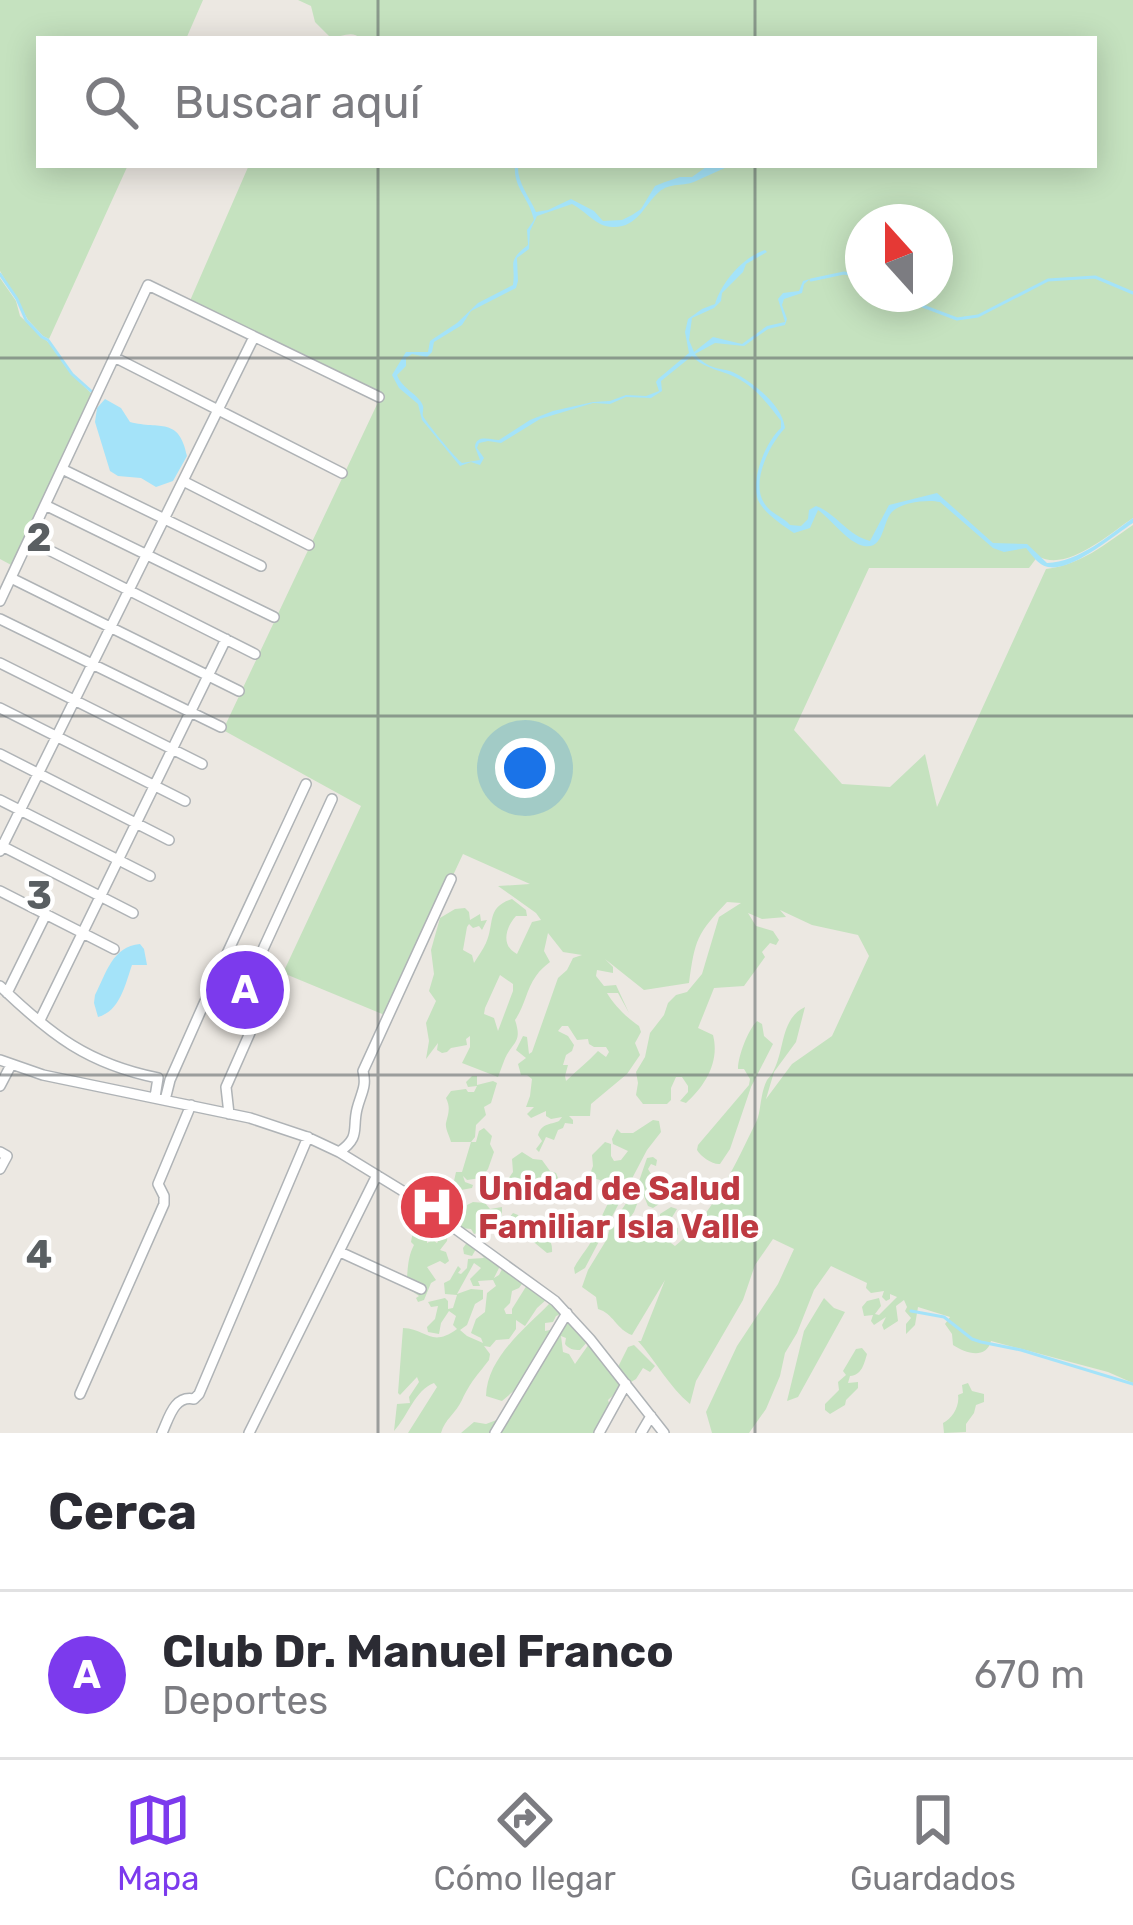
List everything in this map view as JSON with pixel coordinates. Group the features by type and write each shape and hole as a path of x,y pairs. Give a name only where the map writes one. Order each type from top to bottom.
{"street":[{"path":"0,602 148,285 379,397"},
{"path":"133,913 1,848 254,338"},
{"path":"114,357 342,473"},
{"path":"62,469 260,566"},
{"path":"183,481 310,545"},
{"path":"45,505 274,617"},
{"path":"29,539 255,654"},
{"path":"11,578 239,691"},
{"path":"0,619 221,727"},
{"path":"40,1020 226,639"},
{"path":"0,663 202,764"},
{"path":"0,708 185,801"},
{"path":"0,754 170,840"},
{"path":"160,1098 306,784"},
{"path":"229,1114 225,1089 275,976 258,959 332,799"},
{"path":"0,800 150,876"},
{"path":"339,1152 351,1144 357,1128 357,1111 367,1087 363,1071 451,878"},
{"path":"0,891 114,949"},
{"path":"46,914 4,990 87,1056 158,1078 160,1098"},
{"path":"0,1086 6,1063 229,1114 308,1137 339,1152 567,1312 664,1433"},
{"path":"80,1394 164,1204 158,1184 191,1105"},
{"path":"162,1433 178,1402 196,1398 200,1392 308,1137"},
{"path":"0,1152 7,1156 0,1169"},
{"path":"249,1433 377,1175"},
{"path":"340,1252 421,1289"},
{"path":"495,1433 567,1312"},
{"path":"598,1433 626,1384"},
{"path":"641,1433 651,1415"}],"green space":[{"path":"0,0 203,0 187,36 36,36 36,168 127,168 49,339 28,320 0,271"},
{"path":"298,0 1133,0 1133,518 1074,556 1049,560 1038,556 1029,568 869,568 794,730 842,784 890,787 925,754 937,807 1046,569 1082,558 1133,525 1133,1383 991,1341 980,1353 963,1350 953,1345 945,1324 950,1317 918,1307 915,1325 906,1334 911,1318 904,1300 896,1306 898,1321 884,1330 886,1317 874,1325 873,1315 864,1316 862,1307 879,1298 881,1306 875,1314 879,1315 897,1297 890,1294 886,1301 884,1291 871,1293 867,1283 831,1266 814,1290 785,1353 766,1409 749,1433 712,1433 706,1412 737,1346 778,1284 794,1249 773,1239 755,1265 743,1300 696,1381 690,1404 638,1341 665,1280 632,1335 598,1309 596,1297 582,1287 610,1227 637,1187 647,1158 657,1160 648,1169 659,1181 677,1179 683,1188 676,1195 664,1189 662,1202 653,1208 642,1191 627,1222 630,1226 647,1223 652,1233 660,1226 660,1214 671,1207 677,1209 668,1224 678,1228 671,1243 675,1246 700,1221 757,1120 791,1019 805,1007 796,1042 774,1072 766,1099 792,1064 832,1036 869,956 858,935 812,925 780,910 786,917 762,919 748,913 756,926 773,931 779,940 762,952 765,957 744,986 714,988 698,1028 713,1035 713,1064 686,1103 680,1101 688,1086 676,1077 667,1104 643,1104 636,1095 636,1072 650,1033 668,1003 687,992 702,974 719,917 741,903 727,902 703,930 689,983 644,990 605,959 613,973 597,970 596,976 604,986 616,985 629,1013 618,993 607,993 639,1026 635,1043 640,1055 627,1074 591,1104 590,1116 569,1116 573,1124 565,1123 554,1140 546,1137 539,1152 540,1131 562,1117 551,1119 546,1111 531,1118 527,1114 534,1107 526,1107 532,1079 521,1075 518,1064 526,1058 516,1050 523,1036 529,1054 532,1052 558,978 573,958 582,955 563,952 548,933 544,951 550,962 530,987 515,1020 517,1038 498,1077 462,1063 470,1036 467,1045 447,1052 437,1050 438,1043 426,1059 426,1023 436,1001 429,991 434,974 431,950 440,918 465,908 470,920 480,914 481,921 487,920 482,930 467,927 463,950 472,955 474,963 486,943 495,911 512,899 527,916 516,916 507,931 507,942 517,954 532,922 541,920 498,886 530,884 463,854 387,1016 283,973 361,806 223,730 381,396 189,303 248,168 1097,168 1097,36 329,36 315,22 311,6","holes":["500,975 513,984 513,991 498,1031 494,1018 484,1014 485,1008","568,1026 577,1040 588,1039 589,1044 609,1052 606,1057 598,1051 566,1081 568,1065 563,1065 574,1045 558,1031"]},
{"path":"0,278 20,316 93,395 15,567 0,559"},
{"path":"240,959 272,973 249,1021 218,1006"},
{"path":"757,1021 773,1044 751,1087 730,1149 720,1164 714,1163 699,1153 698,1145 749,1085 750,1079 738,1064"},
{"path":"477,1076 477,1085 497,1083 471,1142 451,1142 446,1098 451,1091 474,1092 477,1086 468,1087 466,1082"},
{"path":"659,1121 661,1132 585,1268 575,1274 574,1268 619,1187 619,1182 603,1185 589,1177 592,1155 605,1142 611,1144 614,1161 621,1160 628,1151 613,1144 617,1129 633,1133"},
{"path":"484,1128 492,1136 494,1152 481,1178 463,1176 465,1182 473,1185 461,1190 454,1181 456,1172 462,1172 471,1142 476,1142"},
{"path":"522,1152 542,1160 556,1173 560,1183 553,1193 544,1190 523,1202 519,1194 513,1194 515,1186 506,1182 513,1172 512,1159"},
{"path":"413,1200 432,1213 421,1229 446,1224 431,1236 420,1235 427,1243 437,1243 447,1225 452,1228 440,1250 449,1261 427,1267 436,1280 418,1302 419,1296 406,1287 413,1231 419,1233 412,1225 422,1214 420,1208 412,1209"},
{"path":"473,1202 485,1203 490,1209 502,1207 495,1231 489,1225 474,1234 461,1228 458,1213"},
{"path":"513,1213 523,1228 531,1226 546,1237 552,1252 547,1253 518,1229 509,1229"},
{"path":"468,1241 500,1266 494,1278 503,1267 513,1271 516,1280 524,1281 512,1291 506,1314 512,1314 527,1285 547,1299 525,1326 516,1320 509,1339 484,1346 489,1360 441,1433 408,1433 437,1387 434,1383 417,1397 394,1431 397,1404 410,1403 419,1382 417,1377 398,1393 403,1328 435,1337 457,1329 453,1325 456,1316 449,1311 439,1334 428,1332 438,1306 428,1302 445,1298 448,1309 453,1308 457,1295 445,1294 444,1283 458,1266 461,1274 467,1268 468,1259 484,1258 476,1249 472,1256 464,1254","holes":["474,1263 481,1268 470,1279 473,1286 493,1280 496,1286 487,1293 485,1312 476,1319 471,1333 483,1343 460,1330 483,1299 483,1290 457,1294"]},
{"path":"824,1298 845,1312 798,1397 787,1401 804,1331"},
{"path":"550,1303 563,1313 545,1323 545,1331 567,1318 588,1341 580,1350 573,1349 561,1336 563,1352 575,1364 589,1344 620,1383 596,1431 461,1433 474,1422 486,1424 502,1418 523,1383 502,1401 486,1396 493,1369 509,1344"},
{"path":"634,1345 655,1366 650,1372 643,1368 631,1382 618,1367 628,1347"},
{"path":"856,1349 867,1354 863,1365 848,1383 858,1382 858,1388 845,1405 830,1414 825,1404 839,1390 838,1382 846,1375 843,1371"},
{"path":"968,1383 972,1391 984,1394 984,1402 976,1405 966,1432 944,1433 943,1423 955,1412 962,1385"}],"water":[{"path":"518,168 536,212 571,199 603,221 622,220 641,209 655,186 692,177 705,168 725,168 663,189 635,219 622,226 602,225 572,204 537,216 529,249 517,258 516,288 471,311 462,325 434,342 427,357 412,354 406,358 406,366 397,375 421,402 425,419 462,463 480,460 475,447 478,440 499,440 553,411 626,395 646,396 659,391 658,379 689,353 688,319 715,304 734,272 765,250 746,264 714,308 692,318 689,340 694,352 713,337 742,344 767,326 785,322 778,299 783,293 799,291 803,281 810,279 802,293 784,299 787,319 785,325 768,329 744,346 715,343 695,354 747,380 779,412 785,428 767,455 760,488 767,507 790,525 801,526 816,506 870,541 889,505 937,493 993,543 1027,544 1047,563 1082,553 1133,518 1133,523 1080,558 1058,567 1041,564 1026,548 1004,552 993,548 935,501 897,508 871,546 852,540 818,510 810,528 794,533 764,510 756,492 761,461 781,421 750,387 692,356 661,381 662,391 651,398 593,403 540,419 501,443 479,443 484,458 480,465 460,466 392,375 406,352 428,352 430,341 478,303 513,285 514,259 528,245 527,230 534,220 516,180"},
{"path":"105,399 121,408 130,422 167,427 179,435 187,456 173,481 156,487 110,471 95,422 97,408"},
{"path":"140,944 147,965 132,965 117,1003 98,1017 95,995 107,970 123,950"}],"waterway":[{"path":"811,280 845,273"},
{"path":"0,274 26,320 91,391"},
{"path":"939,312 957,319 978,316 1048,280 1095,277 1133,293"},
{"path":"911,1311 944,1317 981,1342 1133,1384"}],"place":[{"name":"Club Dr. Manuel Franco","path":"245,990"},
{"name":"Unidad de Salud Familiar Isla Valle","path":"432,1207"}]}
